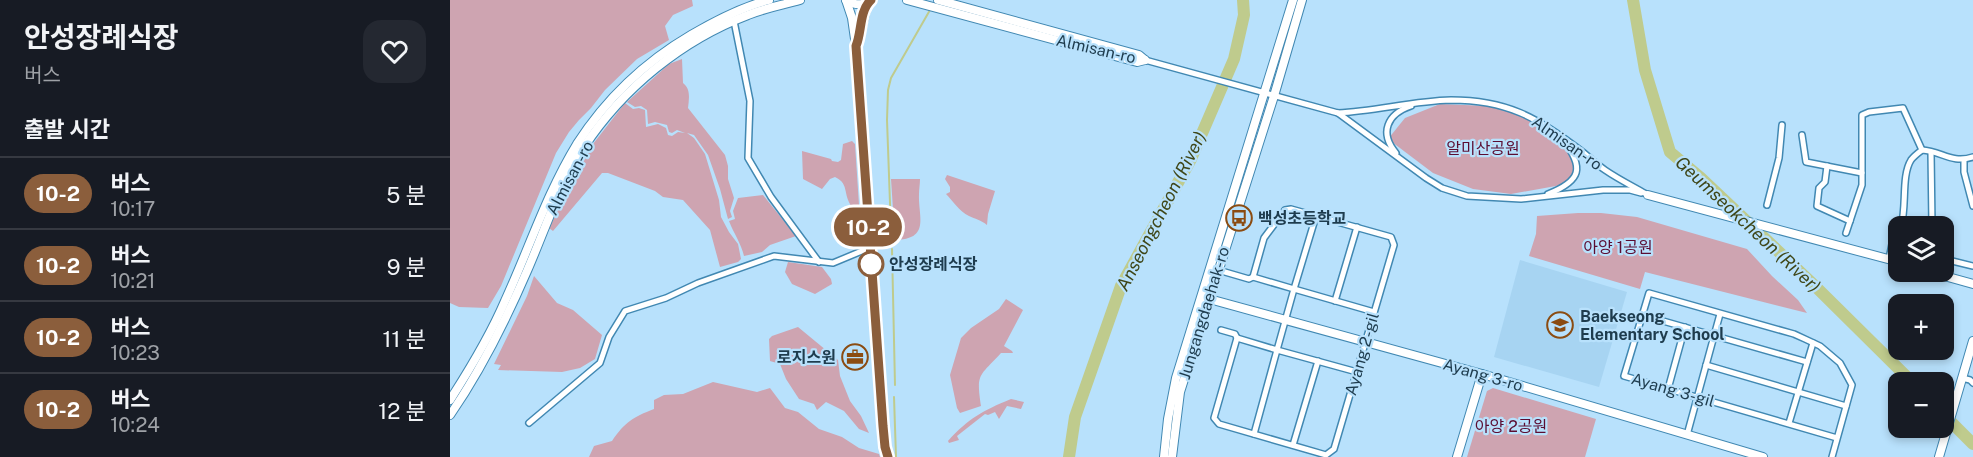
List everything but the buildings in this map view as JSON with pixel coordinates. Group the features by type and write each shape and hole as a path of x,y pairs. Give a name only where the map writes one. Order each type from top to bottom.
{"main road":[{"name":"Almisan-ro","path":"450,400 479,353 505,303 565,167 578,143 607,106 627,82 673,45 716,20 769,0"},
{"name":"Almisan-ro","path":"450,415 494,342 566,180 584,148 612,111 648,75 689,45 734,21 800,0"},
{"path":"846,0 860,5 869,1"},
{"path":"846,0 852,18 856,46 869,248 885,447 888,457"},
{"name":"Almisan-ro","path":"908,0 1137,62 1145,60"},
{"name":"Almisan-ro","path":"938,0 1129,53 1145,60"},
{"name":"Jungangdaehak-ro","path":"1172,457 1180,392 1205,298 1218,270 1269,95 1293,0"},
{"name":"Jungangdaehak-ro","path":"1164,457 1176,378 1205,298 1269,95 1302,0"},
{"path":"856,46 869,1"},
{"name":"Almisan-ro","path":"1648,195 1888,260"},
{"path":"1954,279 1973,284"},
{"name":"Ayang 3-ro","path":"1205,298 1482,374 1763,457"},
{"path":"1939,457 1973,341"},
{"path":"1457,457 1482,374"}],"street":[{"path":"734,21 750,101 748,158 771,196 819,262"},
{"name":"Almisan-ro","path":"1145,60 1338,113 1449,100 1476,101 1507,107 1530,116 1559,134 1604,170 1648,195"},
{"path":"1416,172 1394,151 1386,129 1391,118 1400,110 1434,102"},
{"path":"1846,233 1862,184 1862,115 1903,108 1922,150"},
{"name":"Almisan-ro","path":"1338,113 1416,172 1442,188 1467,196 1521,199 1603,190 1630,190 1648,195"},
{"path":"1767,205 1779,158 1782,125"},
{"path":"1541,197 1564,188 1575,178 1578,170 1574,155 1559,134"},
{"path":"1802,135 1806,162 1862,173"},
{"path":"1922,150 1952,160 1973,157"},
{"path":"1904,216 1906,171 1912,158 1922,150"},
{"path":"1931,152 1932,216"},
{"path":"1964,160 1964,172 1973,207"},
{"path":"1827,166 1825,182 1819,188 1817,206 1850,221"},
{"name":"Ayang 2-gil","path":"1237,338 1214,418 1219,424 1326,455 1334,449 1394,245 1391,237 1291,208 1285,210 1264,238 1253,278"},
{"path":"1254,434 1316,216"},
{"path":"1335,301 1357,227"},
{"path":"529,423 600,363 609,337 625,311 666,298 698,283 774,256 833,263 869,248"},
{"path":"1954,261 1973,266"},
{"path":"1218,270 1374,312"},
{"name":"Ayang 3-gil","path":"1832,457 1838,438 1852,385 1840,363 1820,346 1794,334 1649,293 1624,376 1838,438"},
{"path":"1688,435 1720,314"},
{"path":"1642,315 1807,362"},
{"path":"1668,388 1685,327"},
{"path":"1221,330 1235,334 1237,338 1357,372"},
{"path":"1789,423 1813,343"},
{"path":"1293,445 1318,361"},
{"path":"1706,365 1846,406"},
{"path":"1962,378 1973,383"}],"shaded area":[{"name":"Baekseong Elementary School","path":"1520,260 1627,292 1599,387 1494,357"}],"green space":[{"path":"450,0 692,0 693,6 673,15 665,26 669,40 637,59 605,90 569,132 556,153 501,286 488,308 459,307 450,303"},
{"path":"682,59 683,83 689,94 688,108 725,155 728,179 734,198 730,211 732,217 728,219 708,155 694,135 687,133 694,138 705,154 719,200 721,217 738,244 741,259 720,267 710,230 683,200 663,197 655,191 608,173 602,173 553,231 549,228 586,153 625,103 633,109 645,110 646,127 658,124 666,128 668,135 672,136 678,132 685,133 677,130 669,132 667,125 655,122 648,124 647,110 627,102 669,64"},
{"name":"알미산공원","path":"1440,104 1488,106 1523,116 1572,147 1577,168 1567,184 1511,194 1473,189 1433,173 1388,139 1405,118"},
{"path":"852,141 855,144 859,205 859,209 855,210 848,200 843,183 835,177 830,179 822,189 803,179 802,151 838,162 841,160 843,144"},
{"path":"947,175 995,191 987,225 965,214 946,194 950,192 945,179"},
{"path":"891,179 920,179 920,225 914,236 906,239 895,240"},
{"path":"763,195 796,236 770,245 762,252 744,256 729,221 735,219 733,211 738,198"},
{"name":"아양 1공원","path":"1578,213 1637,217 1747,249 1798,300 1807,313 1645,272 1640,289 1529,256 1536,234 1537,216"},
{"path":"788,262 822,267 832,284 815,294 792,284 785,272"},
{"path":"534,276 557,303 573,310 602,335 595,359 580,368 562,372 498,370 501,365 494,364 527,296"},
{"path":"1006,299 1023,310 1004,346 1013,353 1001,353 981,376 979,387 981,406 960,413 950,375 961,338 971,328 999,309"},
{"path":"798,327 838,360 840,376 850,401 861,416 869,433 859,429 844,411 826,402 817,410 814,404 799,399 786,379 780,364 770,361 769,339"},
{"path":"713,382 757,392 770,388 785,408 798,412 819,429 842,437 859,448 879,454 880,457 589,457 594,446 612,441 630,421 654,409 654,400 664,395 683,394"},
{"name":"아양 2공원","path":"1493,388 1596,419 1585,457 1467,457 1487,391"},
{"path":"1011,399 1024,402 1021,409 1007,406 999,419 995,412 985,414 957,436 959,440 949,443 948,441 963,426 984,411"}],"waterway":[{"name":"Anseongcheon (River)","path":"1069,457 1075,417 1121,286 1191,159 1234,59 1244,15 1243,0"},
{"name":"Geumseokcheon (River)","path":"1633,0 1645,70 1670,152 1701,178 1816,287 1902,372"},
{"path":"891,231 888,90 891,78 930,10"},
{"path":"892,249 895,385"},
{"path":"894,397 896,457"},
{"name":"Geumseokcheon (River)","path":"1954,425 1973,444"}],"bus line":[{"name":"10-2","path":"871,0 865,9 856,46 869,248 883,426 888,457"}],"place":[{"name":"백성초등학교","path":"1239,218"},
{"name":"안성장례식장","path":"871,264"},
{"name":"Baekseong Elementary School","path":"1560,325"},
{"name":"로지스원","path":"855,357"}]}
